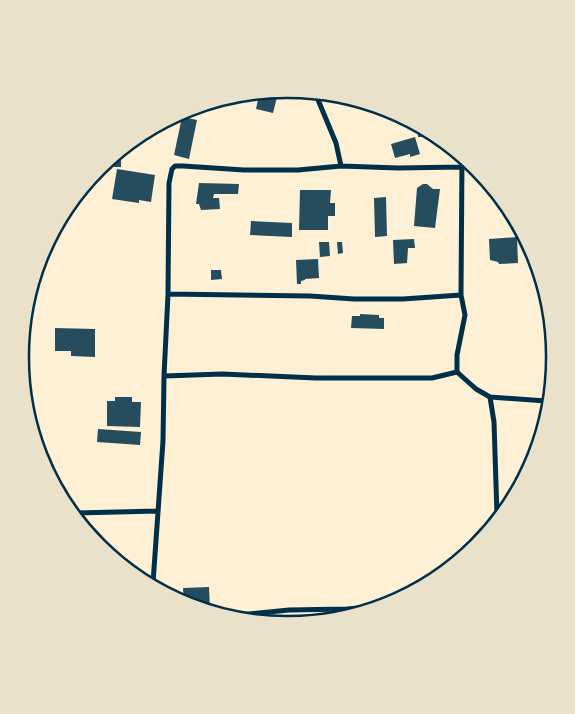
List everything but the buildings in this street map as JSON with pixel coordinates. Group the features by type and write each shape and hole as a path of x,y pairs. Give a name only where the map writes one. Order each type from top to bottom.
{"street":[{"path":"318,100 336,143 341,166"},
{"path":"153,578 162,441 168,294 169,183 172,169 175,166 244,170 298,170 341,166 398,168 462,167 461,294 465,315 457,355 457,372 476,389 490,397 542,401"},
{"path":"168,294 393,299 461,294"},
{"path":"164,376 222,374 316,378 432,378 457,372"},
{"path":"490,397 494,422 497,510"},
{"path":"80,513 158,511"},
{"path":"252,614 289,610 339,611"}]}
